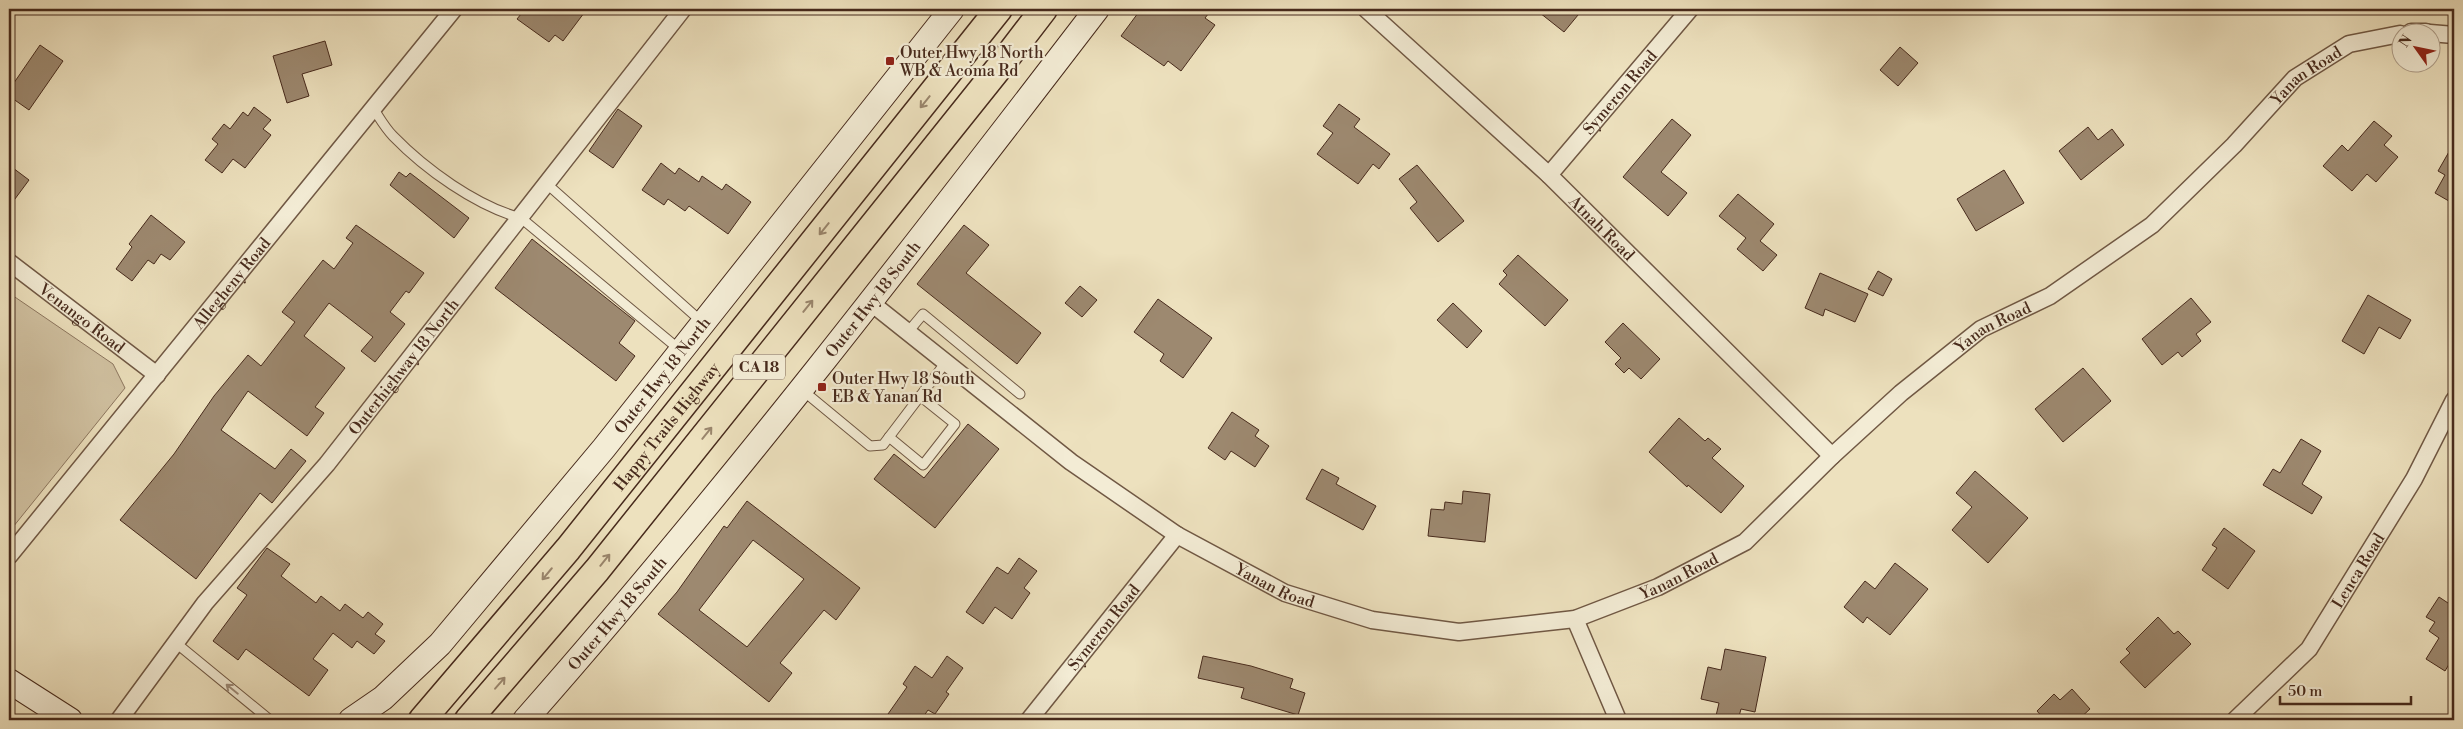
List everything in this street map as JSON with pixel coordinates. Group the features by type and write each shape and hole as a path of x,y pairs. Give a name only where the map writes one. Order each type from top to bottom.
{"main road":[{"name":"Happy Trails Highway","path":"422,720 568,549 999,9"},
{"name":"CA 18","path":"468,720 597,570 1044,9"}],"street":[{"name":"Allegheny Road","path":"9,556 454,9"},
{"name":"Outerhighway 18 North","path":"119,720 205,603 327,464 683,9"},
{"name":"Outer Hwy 18 South","path":"524,720 690,525 800,389 870,302 1097,9"},
{"name":"Atnah Road","path":"1366,9 1549,175 1832,456"},
{"name":"Symeron Road","path":"1549,175 1690,9"},
{"name":"Outer Hwy 18 North","path":"351,720 383,698 440,644 682,351 947,11"},
{"path":"2440,34 2454,35"},
{"name":"Yanan Road","path":"870,302 1071,462 1177,535 1285,593 1372,620 1459,632 1575,619 1658,587 1745,542 1832,456 1907,387 1981,329 2050,296 2152,225 2234,145 2294,78 2349,44 2390,36"},
{"name":"Venango Road","path":"9,262 156,375"},
{"name":"Lenca Road","path":"2235,720 2309,650 2414,479 2454,400"},
{"name":"Symeron Road","path":"1029,720 1177,535"},
{"path":"1575,619 1618,720"},
{"path":"9,681 70,720"}],"lane":[{"path":"373,108 391,134 416,159 445,179 501,212 521,218 682,351"},
{"path":"547,184 704,323"},
{"path":"908,332 923,314 1020,394"},
{"path":"800,389 870,446 883,445 946,362"},
{"path":"889,437 923,465 955,424 920,396"},
{"path":"176,643 270,720"}],"shaded area":[{"path":"9,293 113,364 125,388 9,532"}],"building":[{"path":"525,9 587,9 563,41 555,35 549,42 517,19"},
{"path":"1141,9 1212,9 1205,18 1215,25 1181,71 1168,61 1164,66 1121,36"},
{"path":"1535,9 1583,9 1564,32"},
{"path":"325,41 332,65 302,74 309,96 287,103 273,56"},
{"path":"40,45 63,61 29,110 9,96 9,90"},
{"path":"1900,47 1918,63 1898,86 1880,70"},
{"path":"1339,104 1360,119 1354,127 1390,154 1379,169 1373,164 1358,184 1317,154 1333,133 1323,126"},
{"path":"254,107 271,120 263,129 271,135 245,168 233,159 222,173 205,160 218,144 212,139 224,124 230,129 243,112 248,116"},
{"path":"618,109 642,126 613,168 589,151"},
{"path":"1672,119 1691,135 1661,172 1687,193 1668,216 1623,177"},
{"path":"2374,121 2392,136 2384,145 2398,157 2376,182 2367,174 2352,191 2323,166 2342,145 2348,151"},
{"path":"2088,127 2098,140 2112,129 2124,145 2081,180 2059,151"},
{"path":"2454,143 2454,204 2435,193 2445,175 2438,171"},
{"path":"661,163 675,174 679,168 699,182 702,176 722,190 726,184 751,202 728,234 689,206 685,211 668,199 664,205 642,190"},
{"path":"9,165 29,180 9,207"},
{"path":"1417,165 1464,221 1438,242 1410,208 1417,202 1399,179"},
{"path":"2004,170 2024,203 1976,231 1957,199"},
{"path":"399,172 406,177 410,173 469,218 454,238 390,185"},
{"path":"1738,194 1774,224 1760,241 1777,255 1763,271 1737,249 1746,238 1719,216"},
{"path":"151,215 185,242 170,260 161,254 154,264 148,260 132,281 116,269 132,247 129,244"},
{"path":"356,225 424,273 409,293 406,291 390,312 405,324 375,362 361,351 373,337 329,303 304,336 345,368 315,407 324,413 307,436 248,391 221,430 275,469 291,449 306,461 272,503 260,493 196,579 120,520 174,454 214,396 248,355 261,366 295,322 282,312 323,260 334,269 353,243 346,238"},
{"path":"964,225 989,245 966,273 1041,333 1017,364 917,284"},
{"path":"532,239 635,321 619,343 635,356 616,381 495,288"},
{"path":"1518,255 1568,300 1545,326 1499,284 1507,275 1503,271"},
{"path":"1878,271 1892,279 1883,296 1868,289"},
{"path":"1820,273 1868,294 1855,322 1825,309 1823,316 1805,308"},
{"path":"1080,286 1097,300 1082,317 1065,303"},
{"path":"2368,295 2411,320 2400,339 2379,327 2364,354 2342,341"},
{"path":"2191,298 2211,322 2196,334 2201,341 2182,357 2178,352 2162,365 2142,339"},
{"path":"1158,299 1212,338 1183,378 1160,361 1164,354 1134,332"},
{"path":"1453,303 1482,331 1467,348 1437,320"},
{"path":"1623,323 1660,359 1641,379 1629,368 1624,373 1615,364 1621,358 1605,342"},
{"path":"2083,368 2111,401 2063,442 2035,409"},
{"path":"1232,412 1259,430 1255,436 1269,446 1255,467 1231,451 1225,460 1208,448"},
{"path":"1679,418 1705,441 1708,438 1721,449 1712,458 1744,486 1721,513 1688,485 1687,487 1649,452"},
{"path":"968,424 999,449 935,528 874,479 894,454 924,478"},
{"path":"2301,439 2321,451 2302,484 2322,497 2312,514 2263,485 2273,469 2280,473"},
{"path":"1322,469 1339,478 1336,484 1376,506 1363,530 1306,499"},
{"path":"1975,471 2028,518 1988,563 1952,530 1972,507 1956,493"},
{"path":"1463,491 1490,494 1485,542 1428,536 1431,509 1444,510 1445,502 1462,504"},
{"path":"747,501 860,588 836,620 824,610 780,663 792,673 769,702 658,614 677,592 724,526 727,528","holes":["753,540 804,579 747,647 699,610"]},
{"path":"2224,528 2255,551 2228,589 2202,570 2217,548 2212,545"},
{"path":"267,548 290,564 281,576 316,603 321,596 340,611 345,604 363,618 368,612 383,624 375,634 385,641 374,654 357,641 352,648 333,633 313,659 328,670 309,696 246,649 238,660 213,641 247,595 237,588"},
{"path":"1019,558 1037,571 1024,588 1030,593 1012,619 995,607 983,624 966,612 997,567 1008,574"},
{"path":"1895,563 1928,589 1890,635 1867,617 1863,623 1844,607 1865,581 1875,589"},
{"path":"2439,597 2454,607 2454,656 2445,671 2426,659 2439,638 2429,631 2435,622 2426,617"},
{"path":"2158,617 2174,634 2178,631 2191,644 2145,688 2120,662 2130,653 2126,649"},
{"path":"1725,649 1766,657 1755,712 1741,709 1738,720 1715,720 1719,703 1701,699 1708,667 1721,670"},
{"path":"947,656 963,668 946,692 949,694 935,714 928,710 921,720 896,720 888,714 907,687 903,684 915,666 932,678"},
{"path":"1203,656 1251,666 1293,679 1290,688 1305,693 1298,715 1241,698 1244,688 1198,678"},
{"path":"2072,689 2090,709 2078,720 2045,720 2037,711 2054,694 2060,700"}],"place":[{"name":"Outer Hwy 18 North WB & Acoma Rd","path":"890,61"},
{"name":"Outer Hwy 18 South EB & Yanan Rd","path":"822,387"}]}
